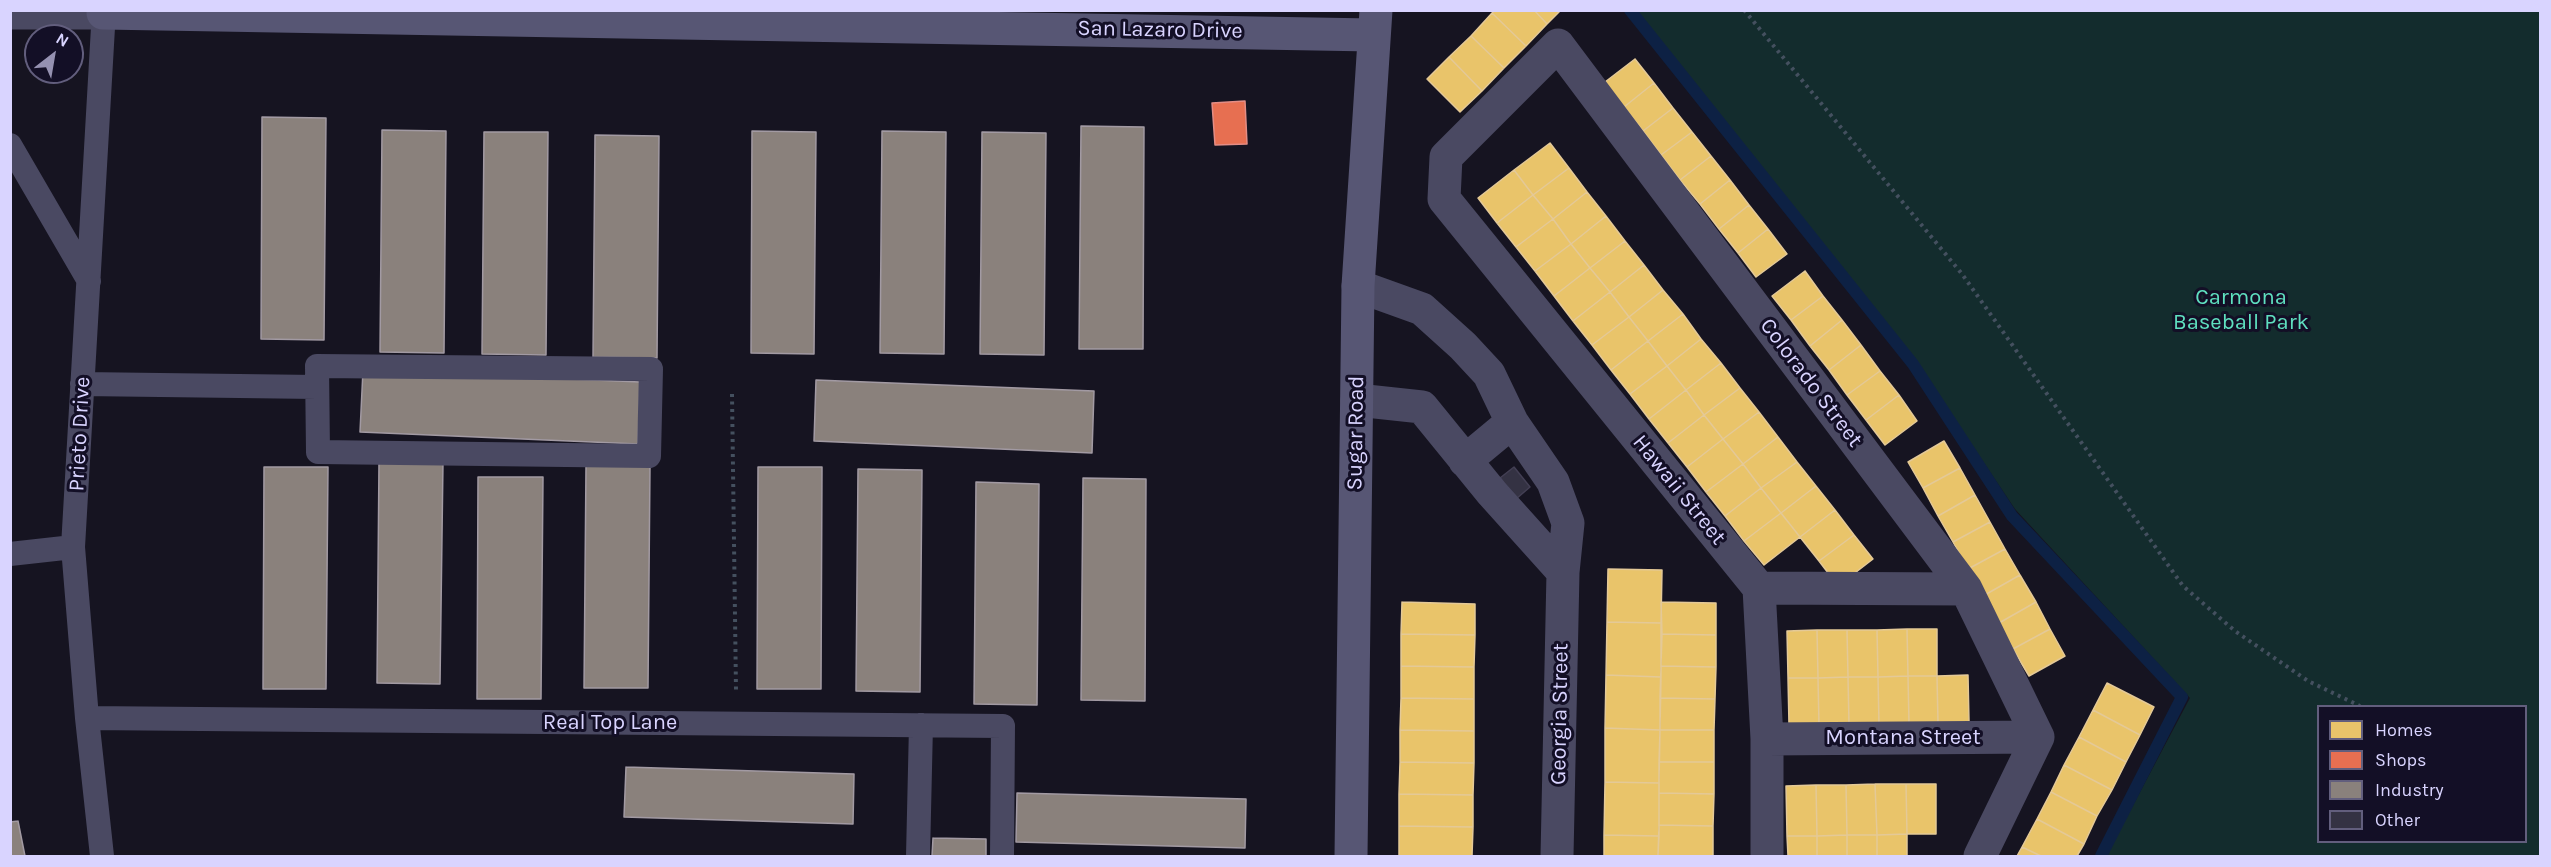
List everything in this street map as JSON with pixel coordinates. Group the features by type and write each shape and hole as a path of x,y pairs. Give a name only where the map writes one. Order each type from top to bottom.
{"street":[{"name":"San Lazaro Drive","path":"10,13 1374,22"},
{"name":"Sugar Road","path":"1351,856 1358,286 1374,22"},
{"name":"Hawaii Street","path":"1558,45 1446,157 1444,199 1759,588"},
{"name":"Colorado Street","path":"1558,45 1966,590 2038,737"},
{"path":"1358,286 1422,309 1463,345 1489,374 1512,422 1465,461"},
{"path":"1357,400 1422,407 1492,493 1563,572"},
{"name":"Georgia Street","path":"1512,422 1553,482 1568,523 1563,572 1557,856"},
{"path":"1767,856 1767,739 1759,588 1966,590"},
{"path":"1980,856 2038,737"},
{"name":"Montana Street","path":"1767,739 2038,737"}],"lane":[{"name":"Prieto Drive","path":"102,856 87,718 74,548 103,12"},
{"path":"10,145 88,281"},
{"path":"317,366 651,369 649,456 318,452 317,387 317,366"},
{"path":"82,384 317,387"},
{"path":"10,554 74,548"},
{"name":"Real Top Lane","path":"87,718 1003,726 1002,856"},
{"path":"918,856 921,725"}],"path":[{"path":"1744,10 1962,274 2184,586 2235,631 2308,681 2358,705"},
{"path":"732,394 737,724"}],"green space":[{"name":"Carmona Baseball Park","path":"1637,11 2540,11 2540,856 2106,856 2190,698 2015,509 1919,367"}],"building: Homes":[{"path":"1495,10 1534,10 1547,24 1526,46 1492,13"},
{"path":"1534,10 1561,10 1547,24"},
{"path":"1492,13 1526,46 1504,68 1471,36"},
{"path":"1471,36 1504,68 1482,91 1449,57"},
{"path":"1449,57 1482,91 1460,112 1427,79"},
{"path":"1635,59 1654,83 1624,107 1605,82"},
{"path":"1654,83 1673,108 1643,131 1624,107"},
{"path":"1673,108 1692,132 1661,155 1643,131"},
{"path":"1692,132 1711,156 1680,180 1661,155"},
{"path":"1550,143 1569,168 1533,195 1514,170"},
{"path":"1711,156 1730,180 1700,204 1680,180"},
{"path":"1569,168 1587,192 1553,219 1533,195"},
{"path":"1514,170 1533,195 1497,223 1478,198"},
{"path":"1730,180 1749,205 1719,229 1700,204"},
{"path":"1587,192 1606,216 1571,244 1553,219"},
{"path":"1533,195 1553,219 1516,247 1497,223"},
{"path":"1749,205 1768,229 1738,253 1719,229"},
{"path":"1606,216 1625,241 1590,268 1571,244"},
{"path":"1553,219 1571,244 1535,271 1516,247"},
{"path":"1768,229 1787,254 1756,277 1738,253"},
{"path":"1625,241 1644,265 1610,292 1590,268"},
{"path":"1571,244 1590,268 1554,296 1535,271"},
{"path":"1644,265 1663,290 1629,317 1610,292"},
{"path":"1590,268 1610,292 1573,321 1554,296"},
{"path":"1805,271 1823,296 1791,320 1772,296"},
{"path":"1663,290 1683,314 1648,341 1629,317"},
{"path":"1610,292 1629,317 1592,345 1573,321"},
{"path":"1823,296 1842,320 1810,346 1791,320"},
{"path":"1683,314 1701,339 1667,366 1648,341"},
{"path":"1629,317 1648,341 1611,370 1592,345"},
{"path":"1842,320 1861,345 1829,370 1810,346"},
{"path":"1701,339 1721,363 1686,390 1667,366"},
{"path":"1648,341 1667,366 1630,394 1611,370"},
{"path":"1861,345 1880,371 1847,395 1829,370"},
{"path":"1721,363 1740,388 1704,415 1686,390"},
{"path":"1667,366 1686,390 1649,419 1630,394"},
{"path":"1880,371 1899,395 1866,420 1847,395"},
{"path":"1740,388 1759,412 1723,439 1704,415"},
{"path":"1686,390 1704,415 1668,443 1649,419"},
{"path":"1899,395 1917,421 1885,445 1866,420"},
{"path":"1759,412 1778,437 1743,464 1723,439"},
{"path":"1704,415 1723,439 1687,467 1668,443"},
{"path":"1778,437 1797,462 1761,488 1743,464"},
{"path":"1723,439 1743,464 1706,492 1687,467"},
{"path":"1944,441 1960,468 1923,488 1908,462"},
{"path":"1797,462 1816,486 1781,513 1761,488"},
{"path":"1743,464 1761,488 1725,516 1706,492"},
{"path":"1960,468 1975,495 1938,516 1923,488"},
{"path":"1816,486 1835,510 1800,537 1781,513"},
{"path":"1761,488 1781,513 1744,541 1725,516"},
{"path":"1975,495 1990,522 1953,542 1938,516"},
{"path":"1835,510 1854,535 1819,561 1800,537"},
{"path":"1781,513 1800,537 1764,565 1744,541"},
{"path":"1990,522 2005,549 1968,569 1953,542"},
{"path":"1854,535 1873,559 1838,586 1819,561"},
{"path":"2005,549 2020,575 1983,596 1968,569"},
{"path":"1608,569 1662,570 1661,623 1607,622"},
{"path":"2020,575 2036,602 1999,623 1983,596"},
{"path":"1402,602 1475,604 1475,635 1401,634"},
{"path":"1661,602 1716,603 1716,635 1662,634"},
{"path":"2036,602 2050,629 2013,649 1999,623"},
{"path":"1607,622 1661,623 1661,677 1606,675"},
{"path":"1907,629 1937,629 1937,676 1908,676"},
{"path":"1907,629 1908,676 1878,677 1877,630"},
{"path":"2050,629 2065,656 2029,676 2013,649"},
{"path":"1817,630 1818,678 1788,678 1787,631"},
{"path":"1817,630 1847,630 1848,677 1818,678"},
{"path":"1847,630 1877,630 1878,677 1848,677"},
{"path":"1401,634 1475,635 1474,667 1401,666"},
{"path":"1662,634 1716,635 1716,667 1661,666"},
{"path":"1401,666 1474,667 1474,699 1401,698"},
{"path":"1661,666 1716,667 1715,699 1660,698"},
{"path":"1606,675 1661,677 1660,730 1605,728"},
{"path":"1968,675 1969,722 1938,723 1937,676"},
{"path":"1908,676 1937,676 1938,723 1909,723"},
{"path":"1908,676 1909,723 1879,724 1878,677"},
{"path":"1848,677 1878,677 1879,724 1849,724"},
{"path":"1848,677 1849,724 1819,725 1818,678"},
{"path":"1788,678 1818,678 1819,725 1789,725"},
{"path":"2107,683 2154,707 2140,735 2093,710"},
{"path":"1401,698 1474,699 1474,731 1400,730"},
{"path":"1660,698 1715,699 1714,730 1660,730"},
{"path":"2093,710 2140,735 2126,762 2079,737"},
{"path":"1605,728 1660,730 1659,783 1605,782"},
{"path":"1400,730 1474,731 1474,763 1400,762"},
{"path":"1660,730 1714,730 1714,762 1659,762"},
{"path":"2079,737 2126,762 2112,790 2064,765"},
{"path":"1400,762 1474,763 1473,795 1399,794"},
{"path":"1659,762 1714,762 1714,794 1659,793"},
{"path":"2064,765 2112,790 2097,816 2051,792"},
{"path":"1605,782 1659,783 1659,836 1604,835"},
{"path":"1875,784 1906,784 1907,834 1877,835"},
{"path":"1875,784 1877,835 1847,835 1846,785"},
{"path":"1906,784 1936,784 1936,834 1907,834"},
{"path":"1816,785 1846,785 1847,835 1817,836"},
{"path":"1816,785 1817,836 1787,836 1786,786"},
{"path":"2051,792 2097,816 2084,844 2037,819"},
{"path":"1659,793 1714,794 1713,826 1659,825"},
{"path":"1399,794 1473,795 1473,827 1399,826"},
{"path":"2037,819 2084,844 2077,856 2041,856 2022,847"},
{"path":"1659,825 1713,826 1713,856 1658,856"},
{"path":"1399,826 1473,827 1472,856 1399,856"},
{"path":"1907,834 1907,856 1877,856 1877,835"},
{"path":"1604,835 1659,836 1658,856 1604,856"},
{"path":"1847,835 1877,835 1877,856 1847,856"},
{"path":"1847,835 1847,856 1817,856 1817,836"},
{"path":"1787,836 1817,836 1817,856 1788,856"},
{"path":"2022,847 2041,856 2017,856"}],"building: Shops":[{"path":"1245,101 1247,144 1215,145 1212,103"}],"building: Industry":[{"path":"262,117 326,118 324,340 261,339"},
{"path":"1081,126 1144,127 1143,349 1079,349"},
{"path":"382,130 446,131 444,353 380,352"},
{"path":"752,131 816,132 814,354 751,353"},
{"path":"882,131 946,132 944,354 880,353"},
{"path":"484,132 548,132 546,355 482,354"},
{"path":"982,132 1046,133 1044,355 980,354"},
{"path":"595,135 659,136 657,358 593,357"},
{"path":"363,370 640,382 638,444 360,432"},
{"path":"816,380 1094,391 1092,453 814,441"},
{"path":"379,461 443,462 440,684 377,683"},
{"path":"586,466 650,466 648,688 584,688"},
{"path":"264,467 328,467 326,689 263,689"},
{"path":"758,467 822,467 821,689 757,689"},
{"path":"858,469 922,470 920,692 856,691"},
{"path":"478,477 543,477 541,699 477,699"},
{"path":"1083,478 1146,479 1145,701 1081,700"},
{"path":"976,482 1039,484 1037,705 974,704"},
{"path":"626,767 854,774 853,824 624,817"},
{"path":"1017,793 1246,799 1245,848 1016,842"},
{"path":"18,821 25,856 10,856 10,822"},
{"path":"933,838 986,839 986,856 932,856"}],"building: Other":[{"path":"1514,467 1530,487 1516,499 1500,478"}],"waterway":[{"path":"1630,10 1913,364 2012,516 2182,697 2101,856"}]}
